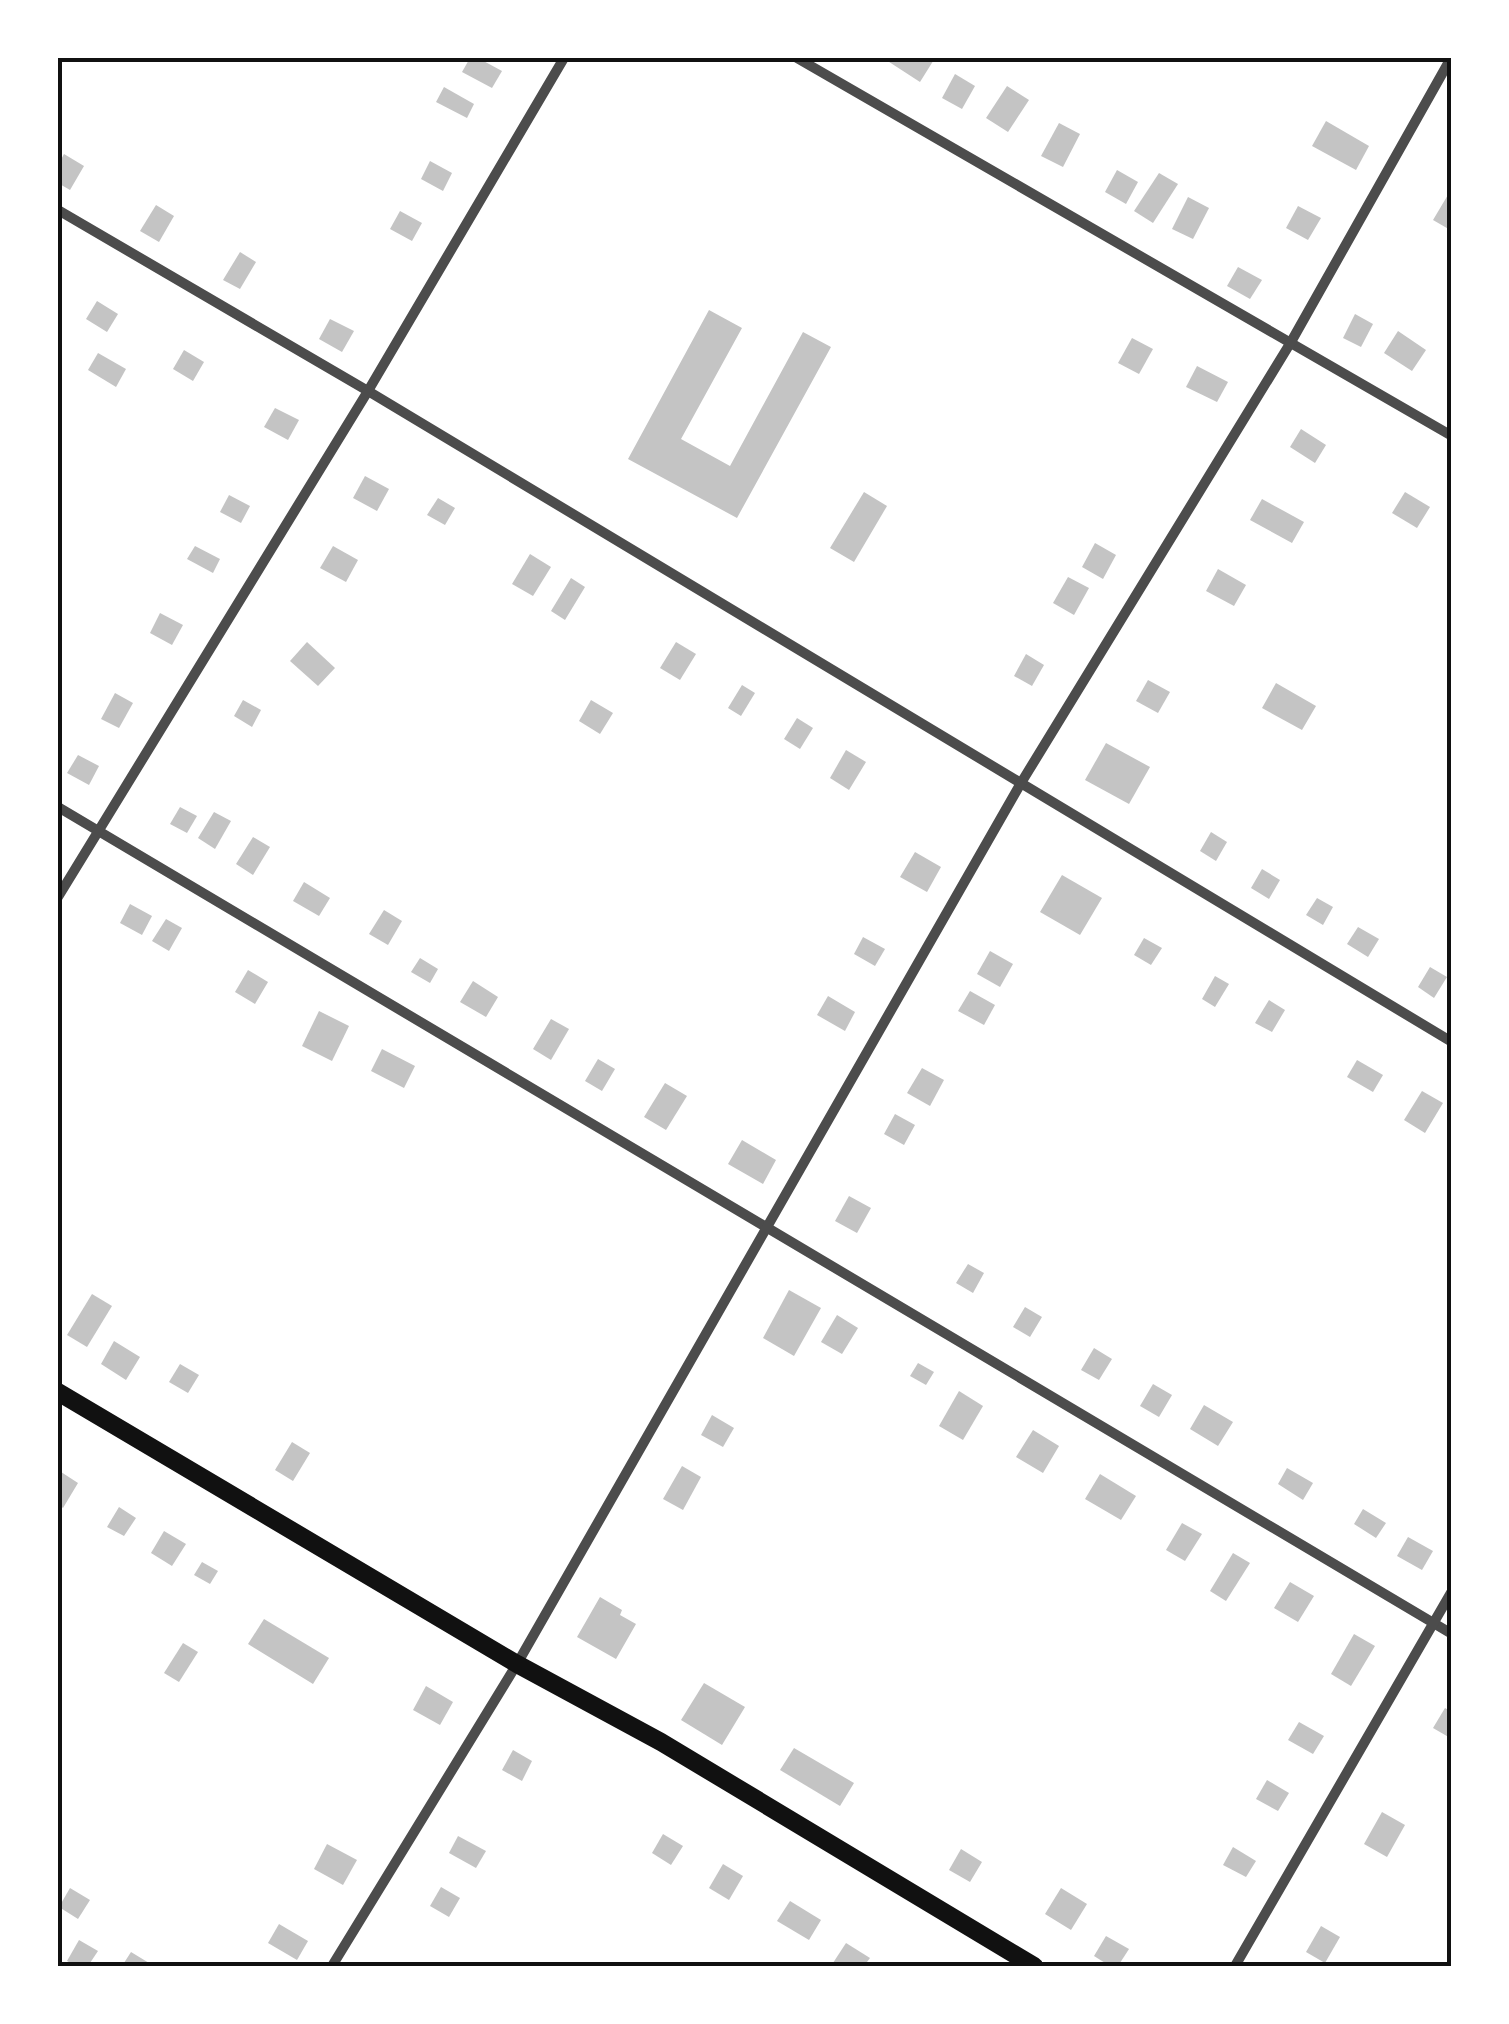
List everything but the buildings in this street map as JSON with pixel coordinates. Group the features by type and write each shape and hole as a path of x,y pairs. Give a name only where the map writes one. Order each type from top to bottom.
{"main road":[{"path":"58,1392 516,1664 661,1742 1034,1966"}],"street":[{"path":"58,897 368,391 564,58"},
{"path":"797,58 1452,436"},
{"path":"332,1966 516,1664 1021,782 1292,342 1451,58"},
{"path":"58,210 368,391 1452,1042"},
{"path":"58,807 1452,1634"},
{"path":"1235,1966 1452,1591"}]}
